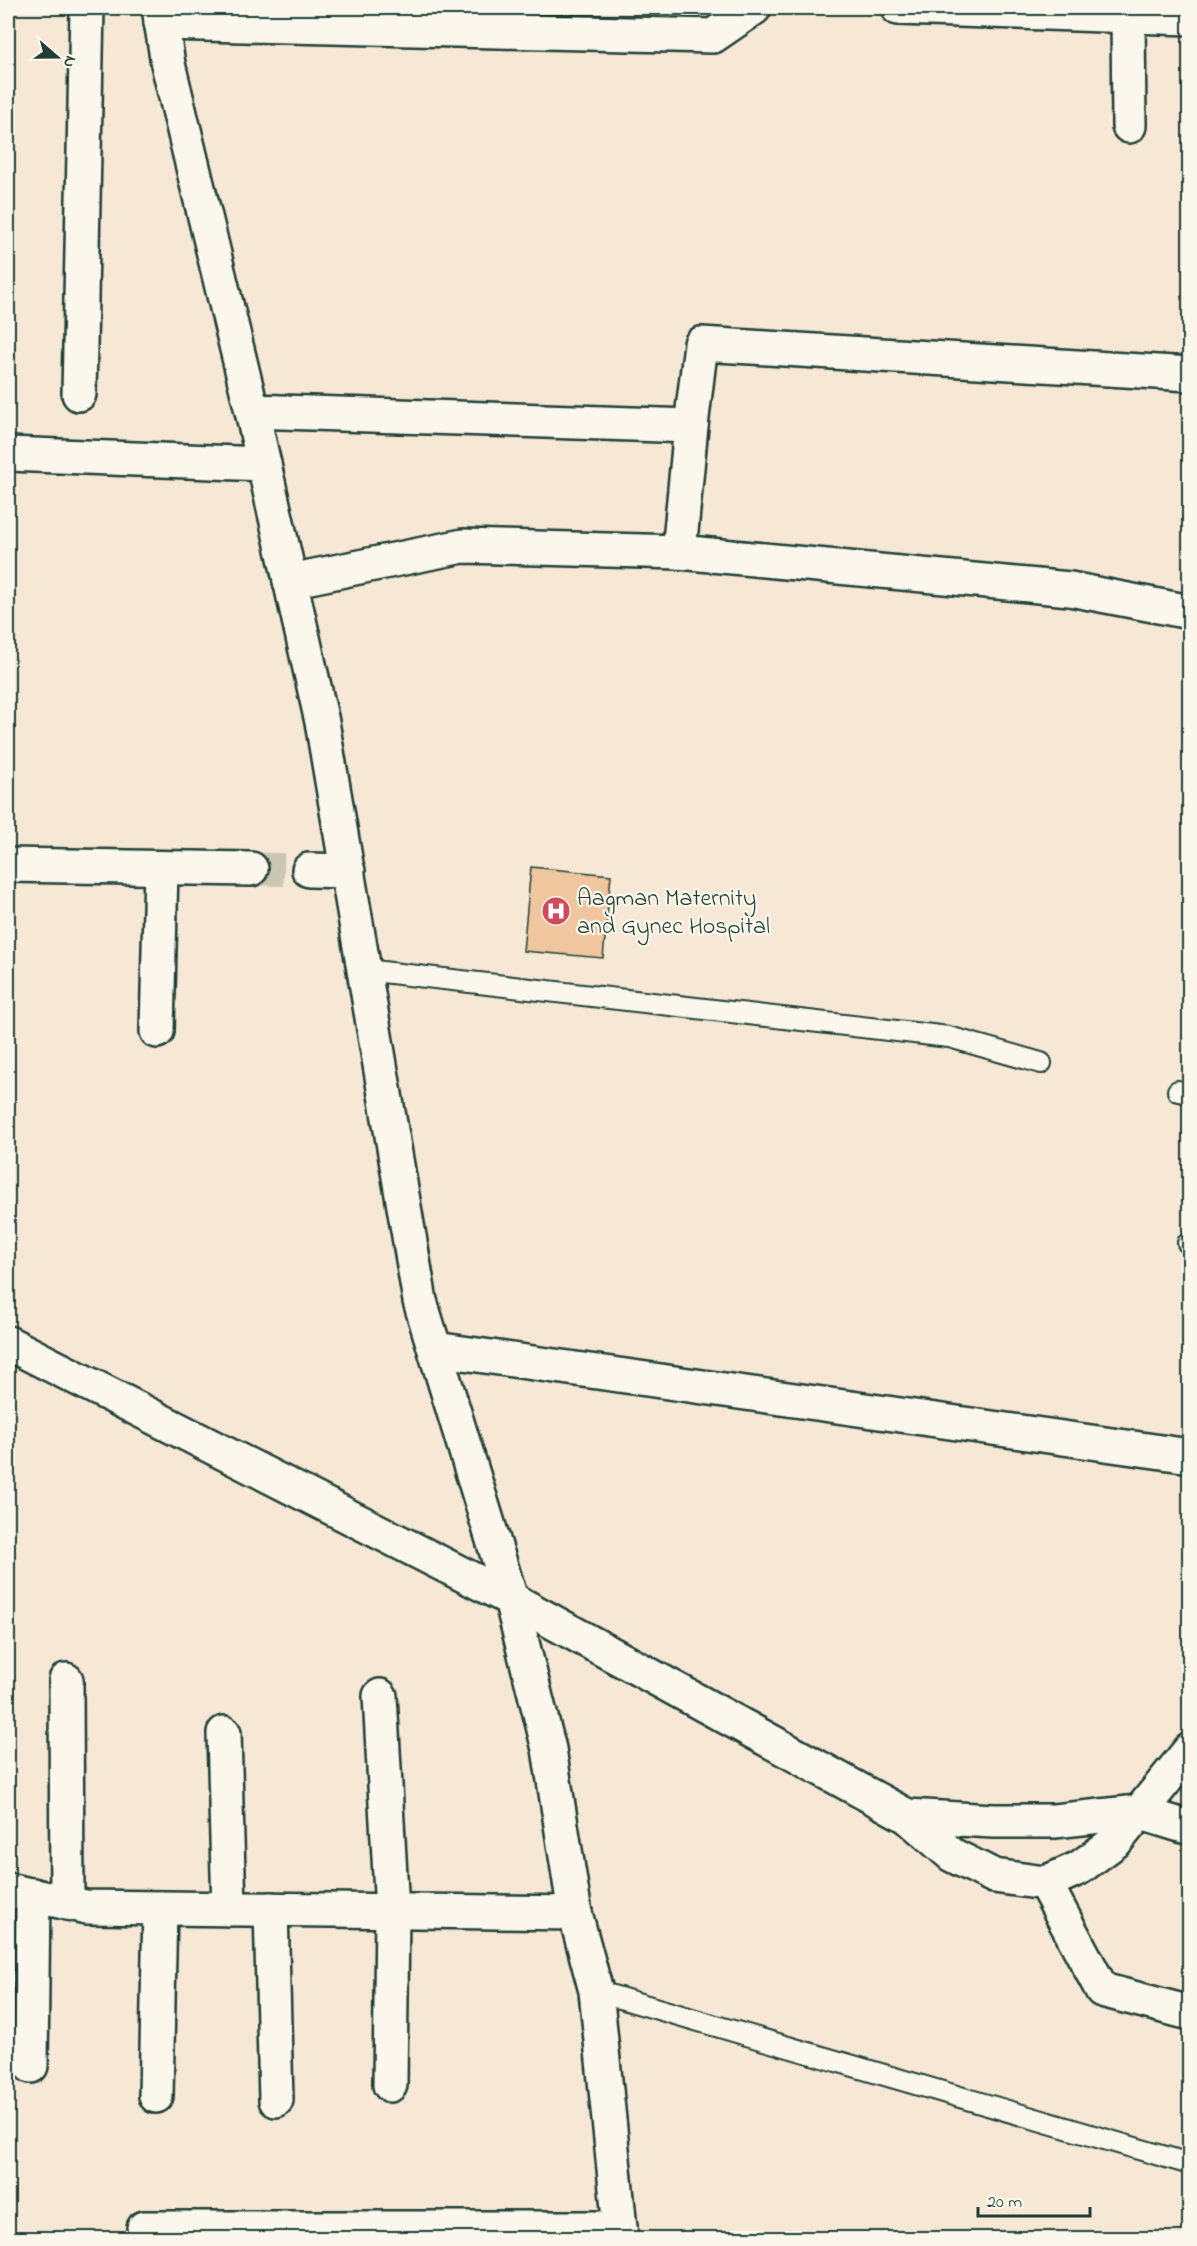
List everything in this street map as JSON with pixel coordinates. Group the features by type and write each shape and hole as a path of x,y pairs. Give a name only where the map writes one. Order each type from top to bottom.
{"street":[{"path":"79,394 87,8"},
{"path":"898,8 1190,18"},
{"path":"144,2228 620,2233 596,1991 575,1913 549,1749 511,1599 420,1301 321,722 252,411 170,75 160,15 713,36 746,10"},
{"path":"1128,16 1129,126"},
{"path":"679,552 701,344 1190,374"},
{"path":"252,411 691,426"},
{"path":"8,454 264,464"},
{"path":"290,581 463,546 679,552 1070,589 1190,612"},
{"path":"8,865 251,869"},
{"path":"157,1031 161,869"},
{"path":"309,870 348,871"},
{"path":"8,1343 511,1599 907,1816 952,1855 994,1876 1046,1883 1080,1868 1116,1842 1190,1750"},
{"path":"435,1349 1190,1456"},
{"path":"66,1680 67,1903"},
{"path":"380,1696 392,1911 390,2085"},
{"path":"224,1733 229,1909"},
{"path":"907,1816 993,1821 1054,1821 1138,1812 1190,1828"},
{"path":"1046,1883 1102,1990 1190,2013"},
{"path":"31,2066 20,1893 86,1907 575,1913"},
{"path":"156,2096 160,1908"},
{"path":"271,1909 276,2100"}],"lane":[{"path":"365,970 949,1037 1041,1063"},
{"path":"596,1991 1190,2164"}],"building":[{"path":"531,867 611,875 603,958 523,951"}],"tunnel":[{"path":"251,869 309,870"}],"place":[{"name":"Aagman Maternity and Gynec Hospital","path":"556,911"}]}
